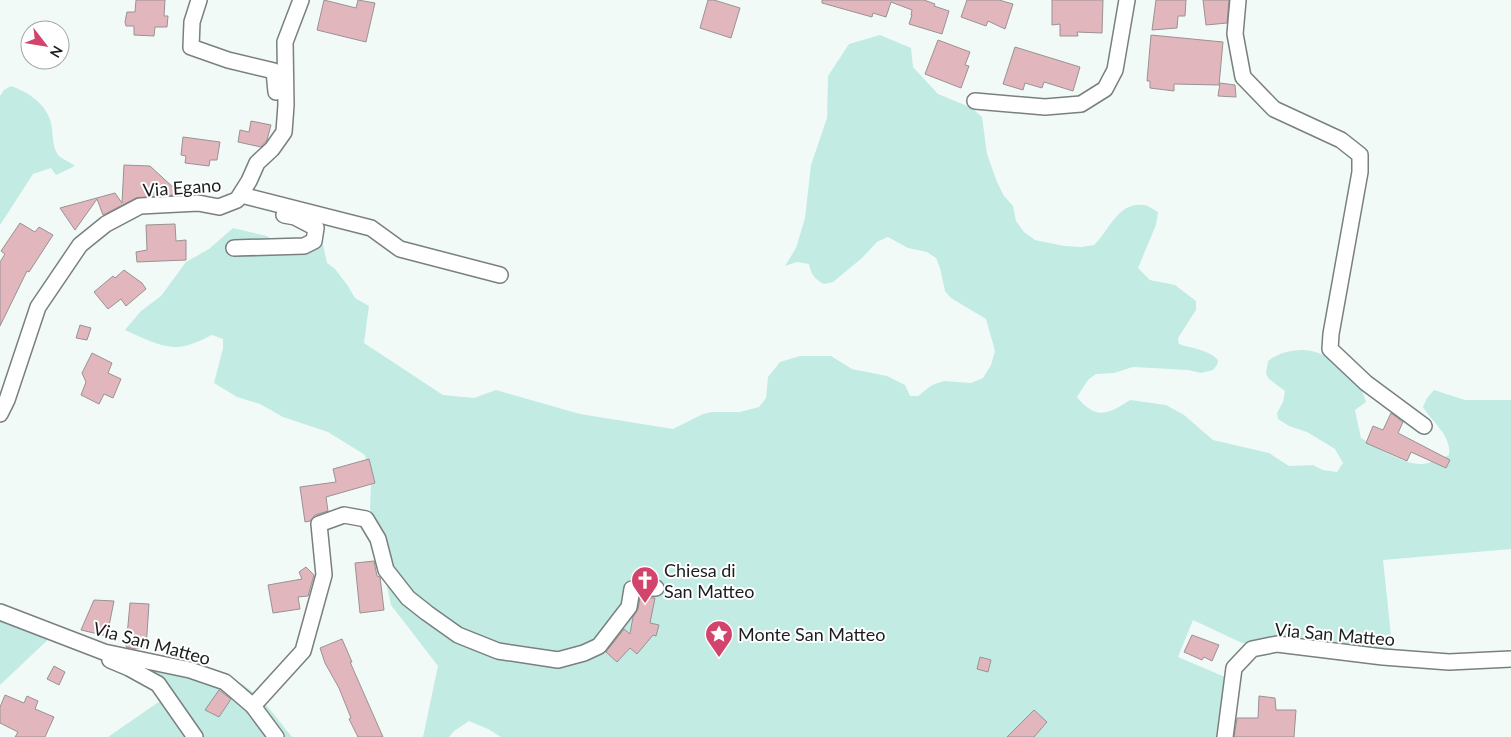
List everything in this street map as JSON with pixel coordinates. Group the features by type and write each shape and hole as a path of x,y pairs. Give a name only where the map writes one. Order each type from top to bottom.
{"street":[{"path":"198,0 192,22 191,47 228,60 274,71 278,112 285,118"},
{"name":"Via Egano","path":"0,414 7,400 38,307 80,245 106,224 140,206 198,203 219,207 239,197 257,163 272,149 284,132 285,42 301,0"},
{"path":"975,101 1045,107 1081,104 1106,89 1115,70 1127,0"},
{"path":"1238,0 1235,34 1243,77 1274,109 1341,140 1360,155 1360,172 1330,334 1330,350 1366,383 1424,426"},
{"path":"239,197 371,228 400,249 500,275"},
{"path":"234,248 304,246 314,241 316,228 295,217 261,209 239,197"},
{"path":"253,706 303,651 324,575 319,524 344,515 366,519 378,539 386,570 408,598 458,635 498,651 558,660 584,653 599,646 623,616 629,607 632,589 656,588"},
{"name":"Via San Matteo","path":"0,612 104,652 199,673 226,682 253,706 276,737"},
{"name":"Via San Matteo","path":"1225,737 1234,668 1252,649 1278,644 1383,657 1449,662 1511,659"},
{"path":"104,652 107,659 158,684 195,737"}],"shaded area":[{"path":"880,35 911,48 913,67 938,94 972,108 982,117 987,154 997,182 1004,196 1013,206 1016,221 1024,232 1035,240 1064,246 1081,247 1094,245 1115,218 1127,208 1135,205 1146,205 1158,212 1156,225 1138,268 1150,280 1175,285 1196,301 1196,310 1178,338 1179,344 1214,356 1218,360 1217,365 1213,370 1201,373 1188,370 1133,367 1114,373 1096,374 1088,380 1077,397 1090,409 1102,413 1108,412 1130,400 1166,405 1184,415 1213,440 1269,453 1289,466 1313,465 1323,470 1337,472 1343,463 1335,449 1307,432 1289,426 1278,419 1277,413 1283,402 1285,391 1269,379 1266,374 1268,361 1277,355 1300,350 1312,351 1329,358 1345,370 1359,385 1366,402 1355,410 1361,438 1390,455 1415,464 1429,463 1449,455 1449,448 1444,435 1423,407 1427,398 1434,390 1465,400 1511,400 1511,549 1383,560 1394,664 1366,663 1366,649 1295,643 1242,643 1193,620 1178,657 1225,677 1216,737 501,737 469,721 454,731 449,737 423,737 438,666 391,605 370,508 371,484 365,455 328,432 283,417 260,404 237,397 214,383 223,348 223,339 212,335 189,345 174,347 155,343 125,330 141,311 161,296 186,262 209,249 233,228 267,236 284,249 317,245 322,240 327,263 335,269 355,298 369,306 364,343 443,395 474,398 496,390 580,414 673,429 703,414 712,412 740,412 759,407 766,398 768,377 780,362 800,356 831,356 852,369 887,376 905,385 910,396 918,396 932,385 944,381 971,383 983,378 991,365 995,351 986,319 951,298 945,291 936,258 927,252 908,248 888,237 877,242 862,258 833,282 824,284 814,276 809,264 797,262 785,266 796,248 805,218 811,165 827,118 828,76 849,44"},
{"path":"11,86 32,97 48,114 56,152 75,166 56,175 51,168 33,174 0,225 0,96 4,90"},
{"path":"0,612 55,633 0,685"},
{"path":"138,652 193,663 233,679 258,697 292,737 108,737 160,701 142,677"}],"building":[{"path":"136,0 165,0 164,16 168,16 167,27 155,27 154,36 134,35 134,26 126,26 125,22 127,12 135,12"},
{"path":"324,0 356,8 358,0 375,3 366,42 317,30"},
{"path":"708,0 740,8 731,38 700,28"},
{"path":"822,0 924,0 949,11 942,34 909,24 912,10 891,2 886,17 873,13 872,17 822,3"},
{"path":"967,0 999,0 1013,4 1005,29 988,21 986,26 961,17"},
{"path":"1052,0 1103,0 1102,33 1077,32 1078,36 1060,36 1060,24 1052,25"},
{"path":"1156,0 1186,0 1185,16 1178,16 1177,28 1152,30"},
{"path":"1203,0 1229,0 1227,23 1206,25"},
{"path":"1151,35 1223,42 1219,85 1174,84 1174,91 1150,88 1150,81 1147,81"},
{"path":"938,40 970,52 965,65 969,66 961,88 925,74"},
{"path":"1015,47 1080,67 1073,91 1044,82 1042,88 1025,83 1023,90 1003,84"},
{"path":"1220,83 1235,85 1236,97 1218,96"},
{"path":"251,121 271,125 267,140 261,147 238,142 240,130 249,132"},
{"path":"183,137 220,142 217,160 210,160 209,166 185,163 186,156 181,155"},
{"path":"124,165 150,166 175,189 174,195 136,198 103,215 97,199 75,230 60,208 115,193 122,203"},
{"path":"20,223 35,232 39,227 53,235 29,272 27,271 0,326 0,262 5,254 1,251"},
{"path":"175,224 176,241 186,240 186,260 137,262 136,252 147,250 146,225"},
{"path":"124,270 142,283 146,289 126,306 121,299 108,309 94,292 113,276 115,278"},
{"path":"80,325 91,328 87,340 76,338"},
{"path":"92,353 112,363 108,373 121,379 113,398 104,394 99,404 81,395 86,382 82,373"},
{"path":"1391,413 1403,422 1398,433 1450,460 1446,468 1411,452 1407,461 1366,443 1373,426 1383,430"},
{"path":"369,459 375,483 326,497 328,511 315,515 310,521 305,522 300,487 336,482 333,469"},
{"path":"374,561 377,576 380,577 384,610 360,613 355,563"},
{"path":"306,567 314,575 308,596 298,597 300,609 273,613 268,585 302,579 299,572"},
{"path":"640,598 655,598 650,623 659,625 656,636 653,635 637,654 630,648 617,662 606,652 624,629 630,634 633,617 638,609"},
{"path":"94,600 114,601 107,636 81,630"},
{"path":"130,603 149,604 146,648 135,649 126,647"},
{"path":"1192,635 1219,645 1212,661 1204,657 1202,660 1184,652"},
{"path":"342,639 383,737 358,737 349,719 351,718 339,688 325,663 320,648"},
{"path":"980,657 991,660 988,672 977,669"},
{"path":"54,666 65,672 59,685 47,679"},
{"path":"219,690 231,699 219,717 205,710"},
{"path":"5,695 24,703 27,696 38,701 35,709 54,717 45,737 15,737 18,732 0,723 0,707"},
{"path":"1259,696 1275,698 1276,710 1296,710 1294,737 1234,737 1237,718 1258,718"},
{"path":"1034,710 1047,722 1034,737 1007,737"}],"place":[{"name":"Chiesa di San Matteo","path":"645,604"},
{"name":"Monte San Matteo","path":"719,658"}]}
